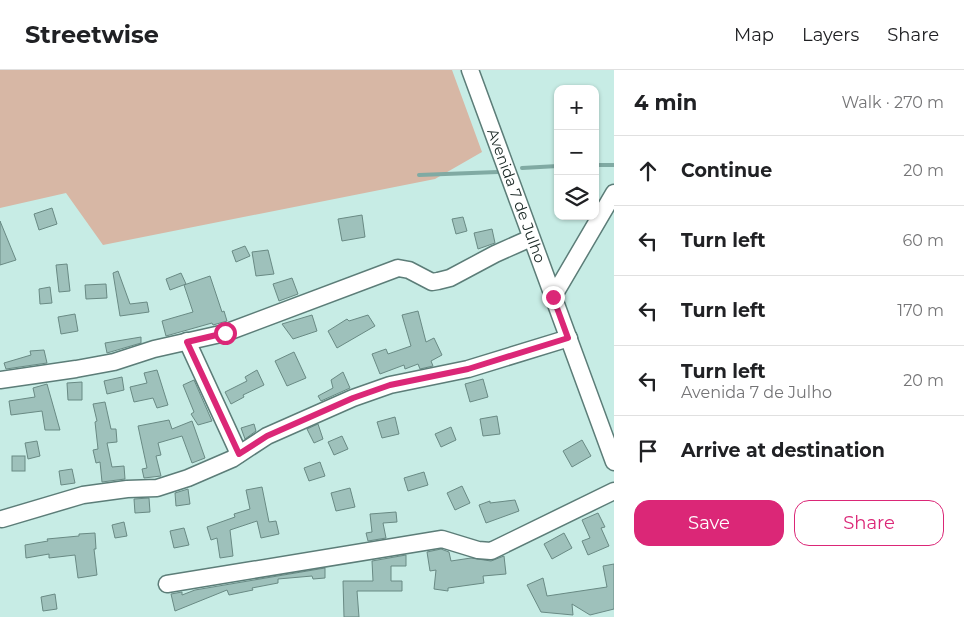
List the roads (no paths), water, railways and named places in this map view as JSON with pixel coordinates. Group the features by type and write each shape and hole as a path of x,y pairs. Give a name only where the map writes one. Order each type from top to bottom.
{"street":[{"name":"Avenida 7 de Julho","path":"470,70 614,462"},
{"path":"553,297 614,193"},
{"path":"0,380 104,364 225,333 398,268 409,270 432,282 450,278 495,254 531,238"},
{"path":"2,518 83,495 157,488 188,478 239,454 267,436 353,398 390,385 468,369 568,338"},
{"path":"187,342 239,454"},
{"path":"167,584 442,539 478,550 491,550 614,491"}],"waterway":[{"path":"599,165 614,165"},
{"path":"522,168 554,166"},
{"path":"419,175 498,172"}]}
